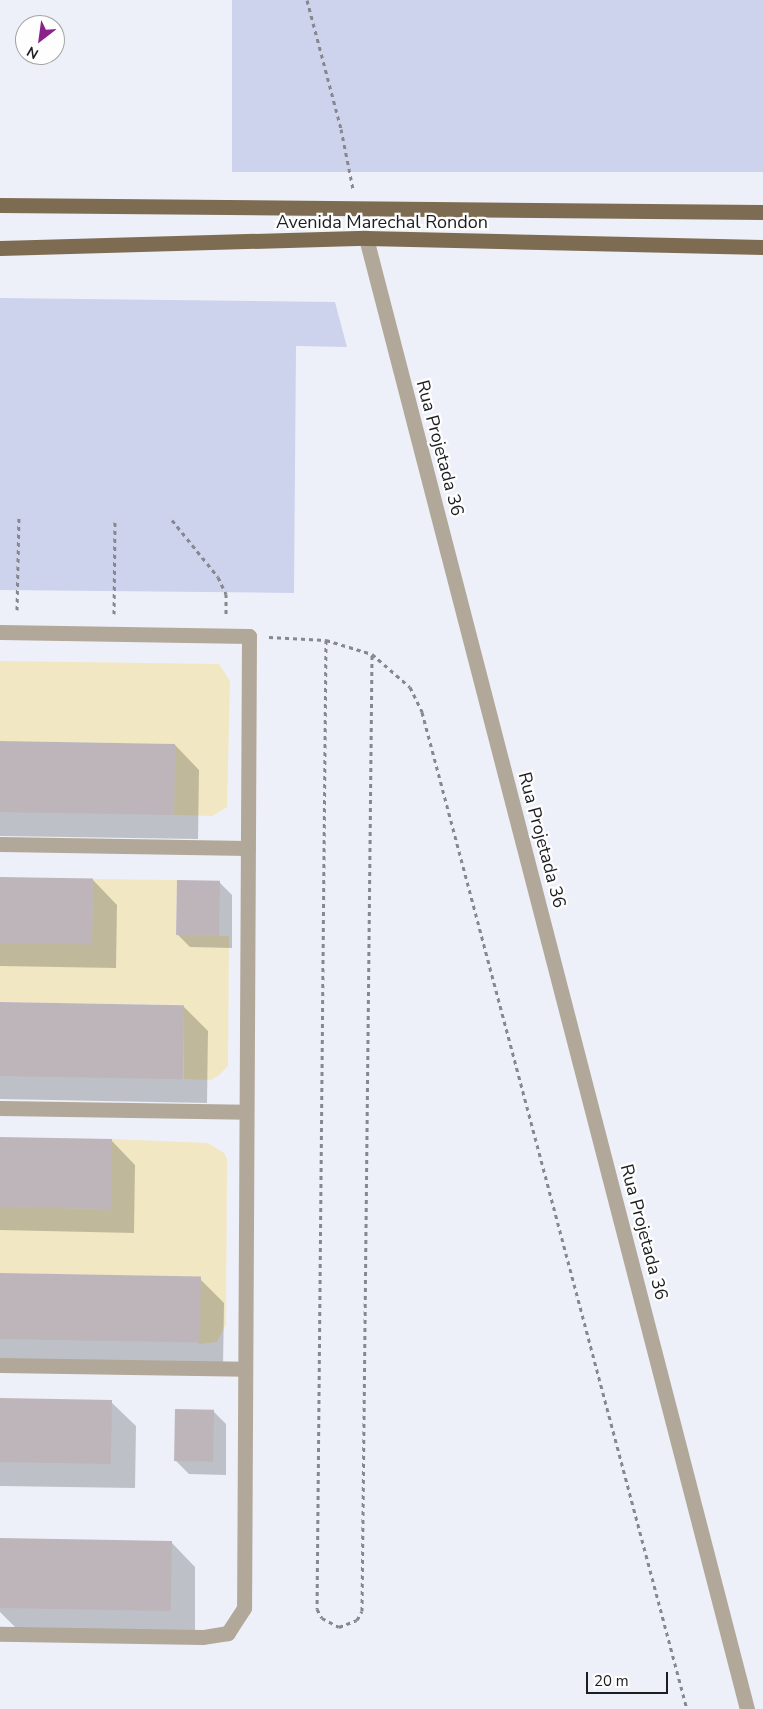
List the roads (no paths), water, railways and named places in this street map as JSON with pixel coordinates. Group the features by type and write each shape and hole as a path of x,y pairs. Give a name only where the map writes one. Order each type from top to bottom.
{"main road":[{"name":"Avenida Marechal Rondon","path":"0,205 763,212"},
{"name":"Avenida Marechal Rondon","path":"0,248 366,238 763,247"}],"street":[{"name":"Rua Projetada 36","path":"366,238 682,1452 747,1709"},
{"path":"0,632 249,636 244,1608 228,1633 202,1637 0,1634"},
{"path":"0,844 248,848"},
{"path":"0,1108 246,1112"},
{"path":"0,1366 245,1370"}]}
